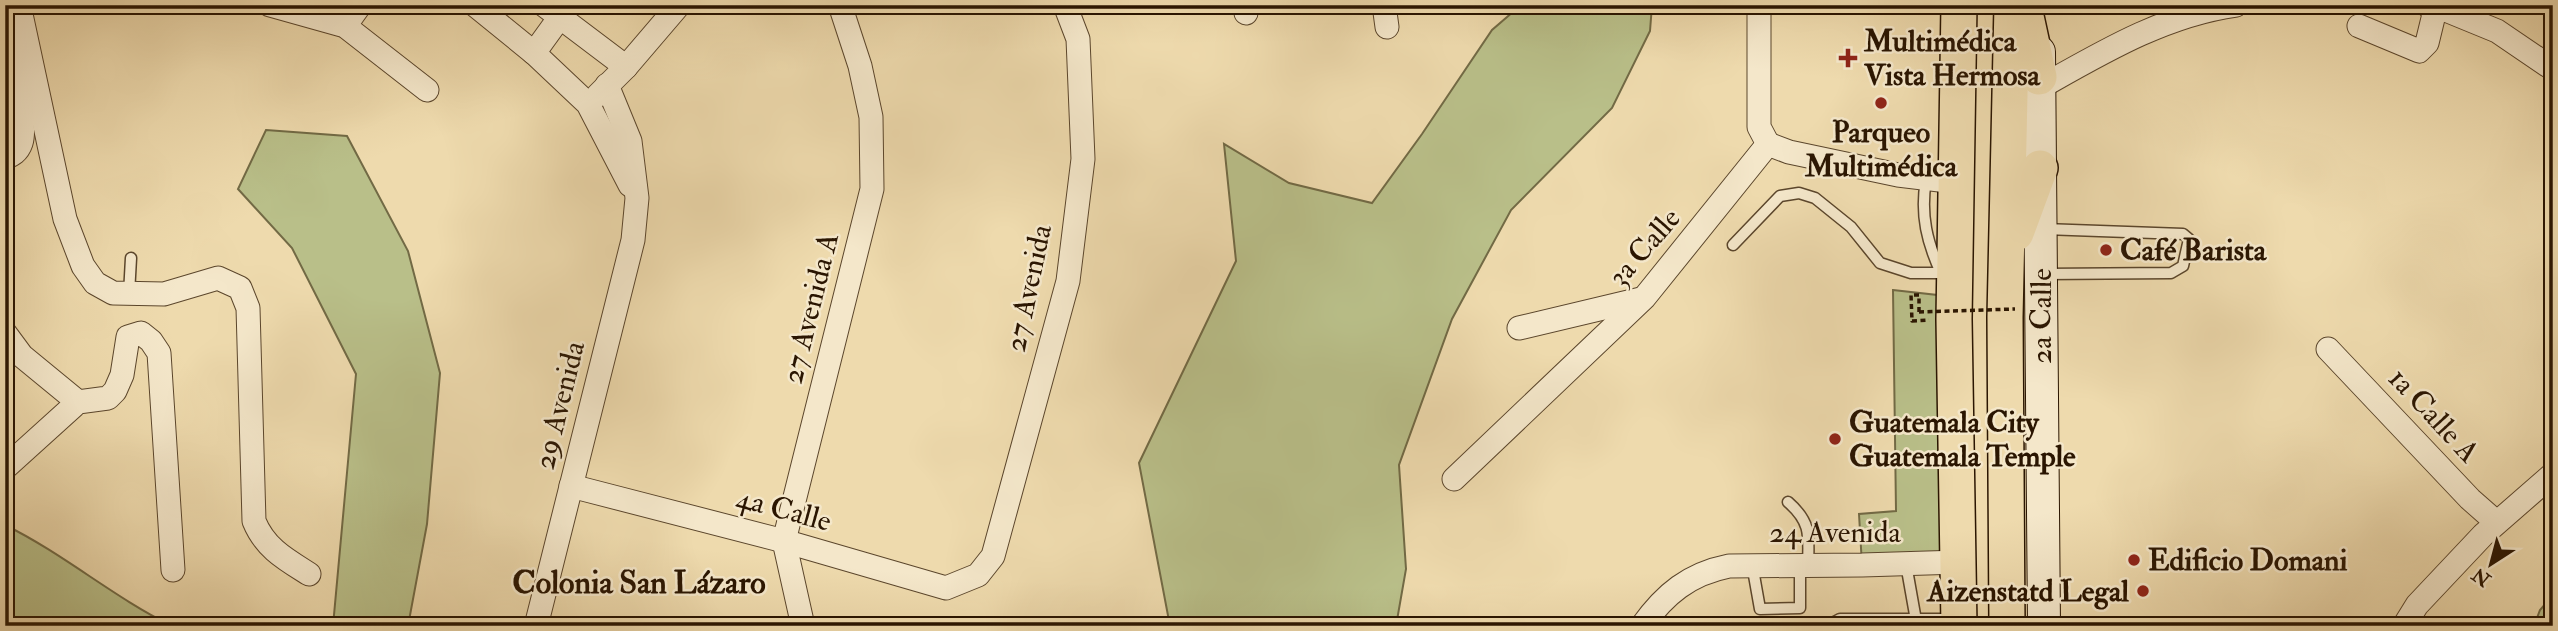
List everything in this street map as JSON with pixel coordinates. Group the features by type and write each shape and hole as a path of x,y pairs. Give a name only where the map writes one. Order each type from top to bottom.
{"main road":[{"path":"1959,5 1941,181 1960,562 1959,622"},
{"path":"2007,626 2006,260 2012,5"},
{"path":"2024,5 2039,83"},
{"path":"2006,260 2040,168"}],"street":[{"path":"19,5 65,219 83,266 95,283 113,293 164,294 218,278 240,288 248,308 254,521 260,537 273,551 309,574"},
{"path":"270,5 345,26 427,90"},
{"path":"345,26 360,5"},
{"path":"475,5 534,53 588,104 637,198"},
{"path":"588,104 626,67 679,5"},
{"name":"27 Avenida A","path":"803,626 784,541 872,189 871,117 860,66 840,5"},
{"name":"27 Avenida","path":"978,575 993,556 1068,281 1083,159 1078,39 1065,5"},
{"path":"1759,5 1759,127 1768,144 1789,152 1941,181"},
{"name":"2a Calle","path":"2040,5 2044,626"},
{"path":"2039,83 2163,24 2236,5"},
{"path":"2359,26 2419,51 2427,43 2432,6 2497,31 2553,69"},
{"path":"534,53 556,9 626,67"},
{"path":"5,44 23,126 20,146 5,159"},
{"name":"29 Avenida","path":"536,626 633,240 637,198 630,141 607,85"},
{"name":"3a Calle","path":"1454,479 1644,298 1768,144"},
{"path":"1519,328 1644,298"},
{"path":"5,333 22,356 78,402"},
{"path":"5,468 78,402 108,398 115,391 122,375 128,337 141,333 159,353 173,570"},
{"name":"1a Calle A","path":"2328,349 2470,499 2496,522"},
{"path":"2404,626 2417,605 2496,522 2553,474"},
{"name":"4a Calle","path":"571,486 784,541 946,588 978,575"},
{"name":"24 Avenida","path":"1642,626 1660,601 1689,580 1710,570 1752,564 1960,562"}],"lane":[{"path":"1733,244 1780,196 1807,194 1844,221 1880,263 1948,285"},
{"path":"2040,229 2183,234 2189,239 2183,266 2171,273 2041,274"},
{"path":"129,293 131,258"},
{"path":"1752,564 1760,609 1800,608 1809,536 1806,521 1788,502"},
{"path":"1906,564 1916,622"},
{"path":"1827,626 1840,619 1959,622"}],"path":[{"path":"1912,313 1911,295 1919,295 1919,312 2015,309"}],"green space":[{"path":"1521,5 1652,5 1650,31 1612,108 1511,210 1452,319 1399,465 1406,569 1396,626 1170,626 1139,463 1236,261 1224,144 1289,183 1372,203 1492,30"},
{"path":"266,130 347,136 408,251 440,373 427,524 408,626 333,626 356,374 292,248 238,189"},
{"path":"1893,290 1955,297 1960,562 1862,565 1859,514 1896,511"},
{"path":"5,525 48,549 150,615 172,626 5,626"},
{"path":"2553,595 2553,626 2534,626 2540,610"}],"place":[{"name":"Multimédica Vista Hermosa","path":"1848,58"},
{"name":"Parqueo Multimédica","path":"1881,103"},
{"name":"Café Barista","path":"2106,250"},
{"name":"Guatemala City Guatemala Temple","path":"1835,439"},
{"name":"Edificio Domani","path":"2134,560"},
{"name":"Aizenstatd Legal","path":"2143,591"}],"district":[{"name":"Colonia San Lázaro","path":"639,582"}]}
